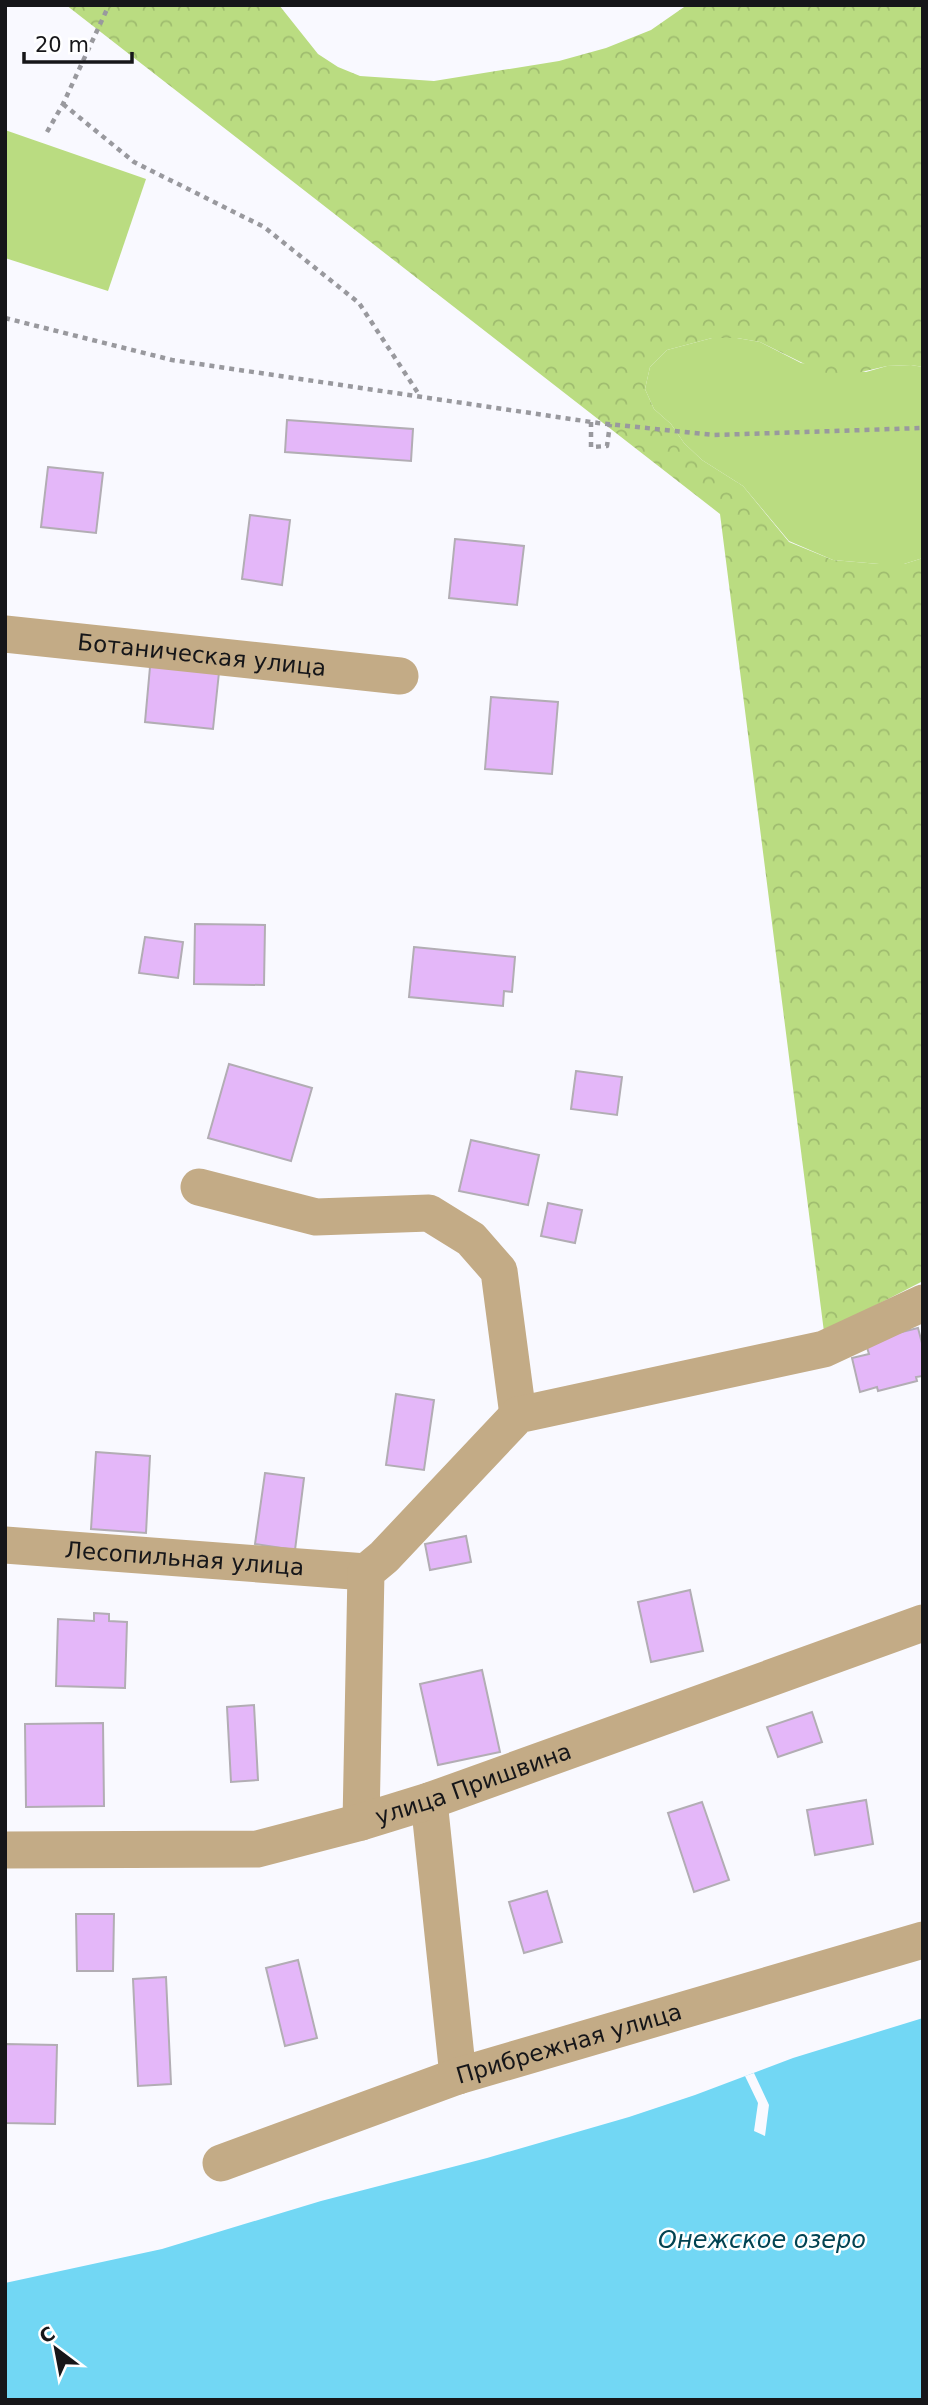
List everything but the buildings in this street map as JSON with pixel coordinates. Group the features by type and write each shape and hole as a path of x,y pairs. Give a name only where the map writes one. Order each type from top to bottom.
{"street":[{"name":"Ботаническая улица","path":"5,634 400,676"},
{"path":"200,1187 316,1217 429,1213 471,1239 499,1271 517,1415"},
{"path":"361,1822 366,1572 384,1557 517,1415 824,1349 923,1303"},
{"name":"Лесопильная улица","path":"5,1545 366,1572"},
{"name":"улица Пришвина","path":"5,1850 257,1849 429,1801 923,1623"},
{"path":"429,1801 458,2076"},
{"name":"Прибрежная улица","path":"221,2163 458,2076 923,1940"}],"path":[{"path":"47,132 109,5"},
{"path":"63,104 134,162 264,227 359,303 420,397"},
{"path":"5,318 172,360 591,422 714,435 923,428"},
{"path":"591,422 591,447 607,446 610,424"}],"green space":[{"path":"66,5 279,5 318,54 338,67 360,76 434,81 559,61 606,48 651,30 687,5 923,5 923,367 887,366 844,376 821,372 760,342 712,338 667,350 650,367 645,389 654,409 671,424 684,443 702,460 743,486 789,542 833,560 904,564 923,558 923,1281 824,1332 720,514"},
{"path":"5,130 146,179 108,291 5,258"},
{"path":"712,338 760,342 801,363 866,372 887,366 923,367 923,558 904,564 833,560 789,541 743,486 702,460 684,443 671,424 654,409 645,389 650,367 667,350"}],"water":[{"name":"Онежское озеро","path":"923,2018 923,2400 5,2400 5,2283 162,2249 321,2201 487,2158 629,2117 793,2058"}],"pier":[{"path":"754,2073 769,2105 765,2136 754,2131 758,2103 745,2076"}]}
